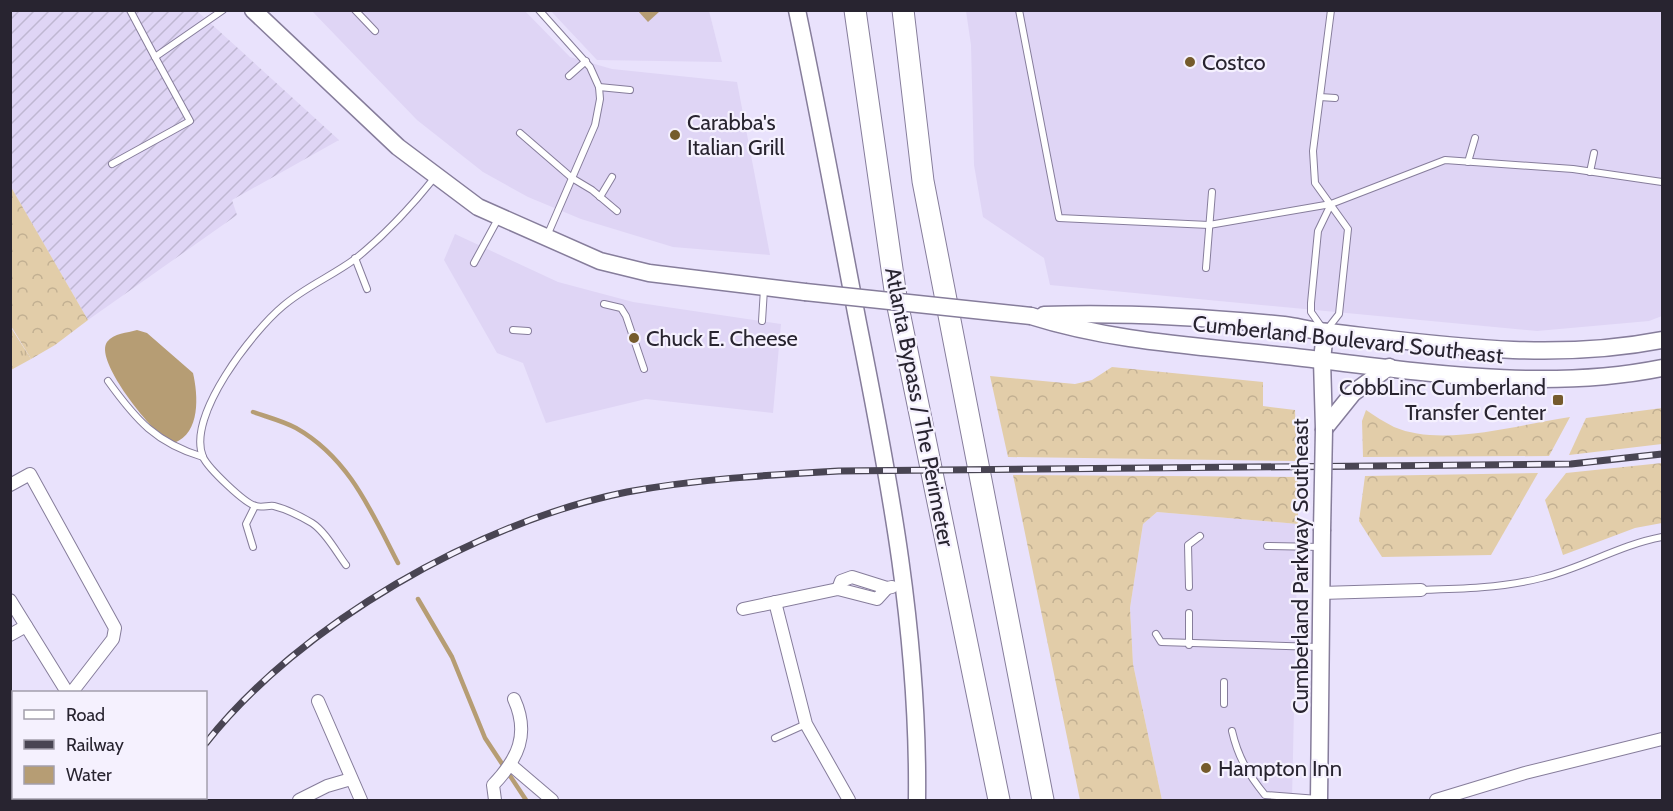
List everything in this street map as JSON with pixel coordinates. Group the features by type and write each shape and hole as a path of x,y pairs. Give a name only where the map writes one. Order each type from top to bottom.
{"highway":[{"name":"Atlanta Bypass / The Perimeter","path":"855,10 896,297 999,801"},
{"name":"Atlanta Bypass / The Perimeter","path":"903,10 923,181 1043,801"}],"main road":[{"name":"Cumberland Boulevard Southeast","path":"253,10 398,147 478,207 600,261 649,273 764,289 1031,316 1119,314 1286,325 1325,332 1540,352 1606,349 1662,340"},
{"path":"797,10 886,462 904,585 915,704 917,801"},
{"name":"Cumberland Boulevard Southeast","path":"1031,316 1097,334 1322,360 1532,380 1608,378 1662,368"},
{"name":"Cumberland Parkway Southeast","path":"1319,800 1324,429 1322,360 1325,332"},
{"path":"1324,429 1347,399 1389,367"}],"street":[{"path":"10,484 30,474 115,628 113,639 74,691"},
{"path":"743,609 838,589 877,599 886,588 904,585"},
{"path":"1321,593 1421,590"},
{"path":"10,600 66,691"},
{"path":"775,602 806,724 849,801"},
{"path":"10,635 26,626"},
{"path":"495,801 493,785 512,766 521,737 522,716 514,699"},
{"path":"318,702 361,801"},
{"path":"1436,801 1525,773 1662,739"},
{"path":"512,766 552,801"},
{"path":"299,801 327,786 351,779"}],"lane":[{"path":"112,164 190,121 130,10"},
{"path":"155,57 223,10"},
{"path":"355,10 375,31"},
{"path":"539,10 586,61 599,87 600,99 597,119 546,239"},
{"path":"1019,10 1059,218 1209,225 1331,204 1445,160 1590,172 1662,183"},
{"path":"1331,10 1313,151 1315,183 1331,204 1348,229 1339,315 1325,332 1311,312 1317,231 1331,204"},
{"path":"569,76 586,61"},
{"path":"599,87 630,90"},
{"path":"1320,97 1335,98"},
{"path":"520,133 572,178 617,210"},
{"path":"1468,162 1475,138"},
{"path":"1590,172 1594,153"},
{"path":"346,565 314,523 274,506 255,506 220,478 203,457 201,434 207,409 228,370 259,330 281,307 307,287 355,258 408,210 435,177"},
{"path":"600,197 612,177"},
{"path":"1206,268 1212,192"},
{"path":"474,263 499,216"},
{"path":"355,258 367,289"},
{"path":"762,321 764,289"},
{"path":"603,304 621,308 626,316 644,369"},
{"path":"513,330 528,331"},
{"path":"108,381 145,427 179,450 203,457"},
{"path":"253,547 246,524 255,506"},
{"path":"1189,587 1188,545 1200,536"},
{"path":"1421,590 1498,586 1540,578 1622,547 1662,537"},
{"path":"1267,546 1322,539"},
{"path":"1189,613 1189,645"},
{"path":"1156,634 1161,642 1189,645 1321,647"},
{"path":"1224,682 1224,704"},
{"path":"775,738 806,724"},
{"path":"1232,731 1237,755 1248,775 1265,795 1319,800"}],"shaded area":[{"path":"10,11 197,11 339,140 232,200 237,215 88,320 11,187"},
{"path":"312,11 525,11 570,57 612,69 737,82 770,255 673,247 581,219 528,197 483,172 417,120"},
{"path":"551,11 709,11 722,62 597,60"},
{"path":"966,11 1662,11 1662,316 1649,321 1537,331 1050,285 1044,258 983,217 974,165 971,45"},
{"name":"Chuck E. Cheese","path":"455,234 558,282 633,302 781,324 773,413 646,399 546,423 523,363 497,353 444,260"},
{"path":"1157,512 1298,524 1292,800 1162,800 1133,664 1130,608 1143,524"}],"green space":[{"path":"11,187 88,320 55,345 31,359 11,326"},
{"path":"10,326 31,359 11,370 10,370"},
{"path":"1112,367 1263,382 1263,406 1295,410 1297,461 1008,457 990,376 1075,384 1092,380"},
{"path":"1662,408 1662,444 1569,455 1586,418"},
{"path":"1366,410 1394,427 1414,433 1435,435 1482,433 1570,417 1549,456 1363,457 1362,421"},
{"path":"1662,463 1662,523 1635,528 1563,555 1545,500 1566,473"},
{"path":"1538,473 1491,555 1382,557 1359,521 1365,476"},
{"path":"1013,475 1298,477 1298,524 1157,512 1143,524 1130,608 1133,664 1162,800 1080,800"}],"water":[{"path":"638,10 660,11 648,22"},
{"path":"137,330 147,333 193,373 196,402 193,422 183,438 174,443 155,429 140,413 113,374 108,361 105,350 107,342 117,335"}],"waterway":[{"path":"253,412 296,428 330,454 357,487 398,563"},
{"path":"418,599 452,657 485,738 526,800"}],"railway":[{"path":"207,742 245,699 290,658 341,619 396,584 453,553 512,527 570,507 627,492 706,481 839,471 1571,464 1662,454"}],"place":[{"name":"Costco","path":"1190,62"},
{"name":"Carabba's Italian Grill","path":"675,135"},
{"name":"Chuck E. Cheese","path":"634,338"},
{"name":"CobbLinc Cumberland Transfer Center","path":"1558,400"},
{"name":"Hampton Inn","path":"1206,768"}]}
